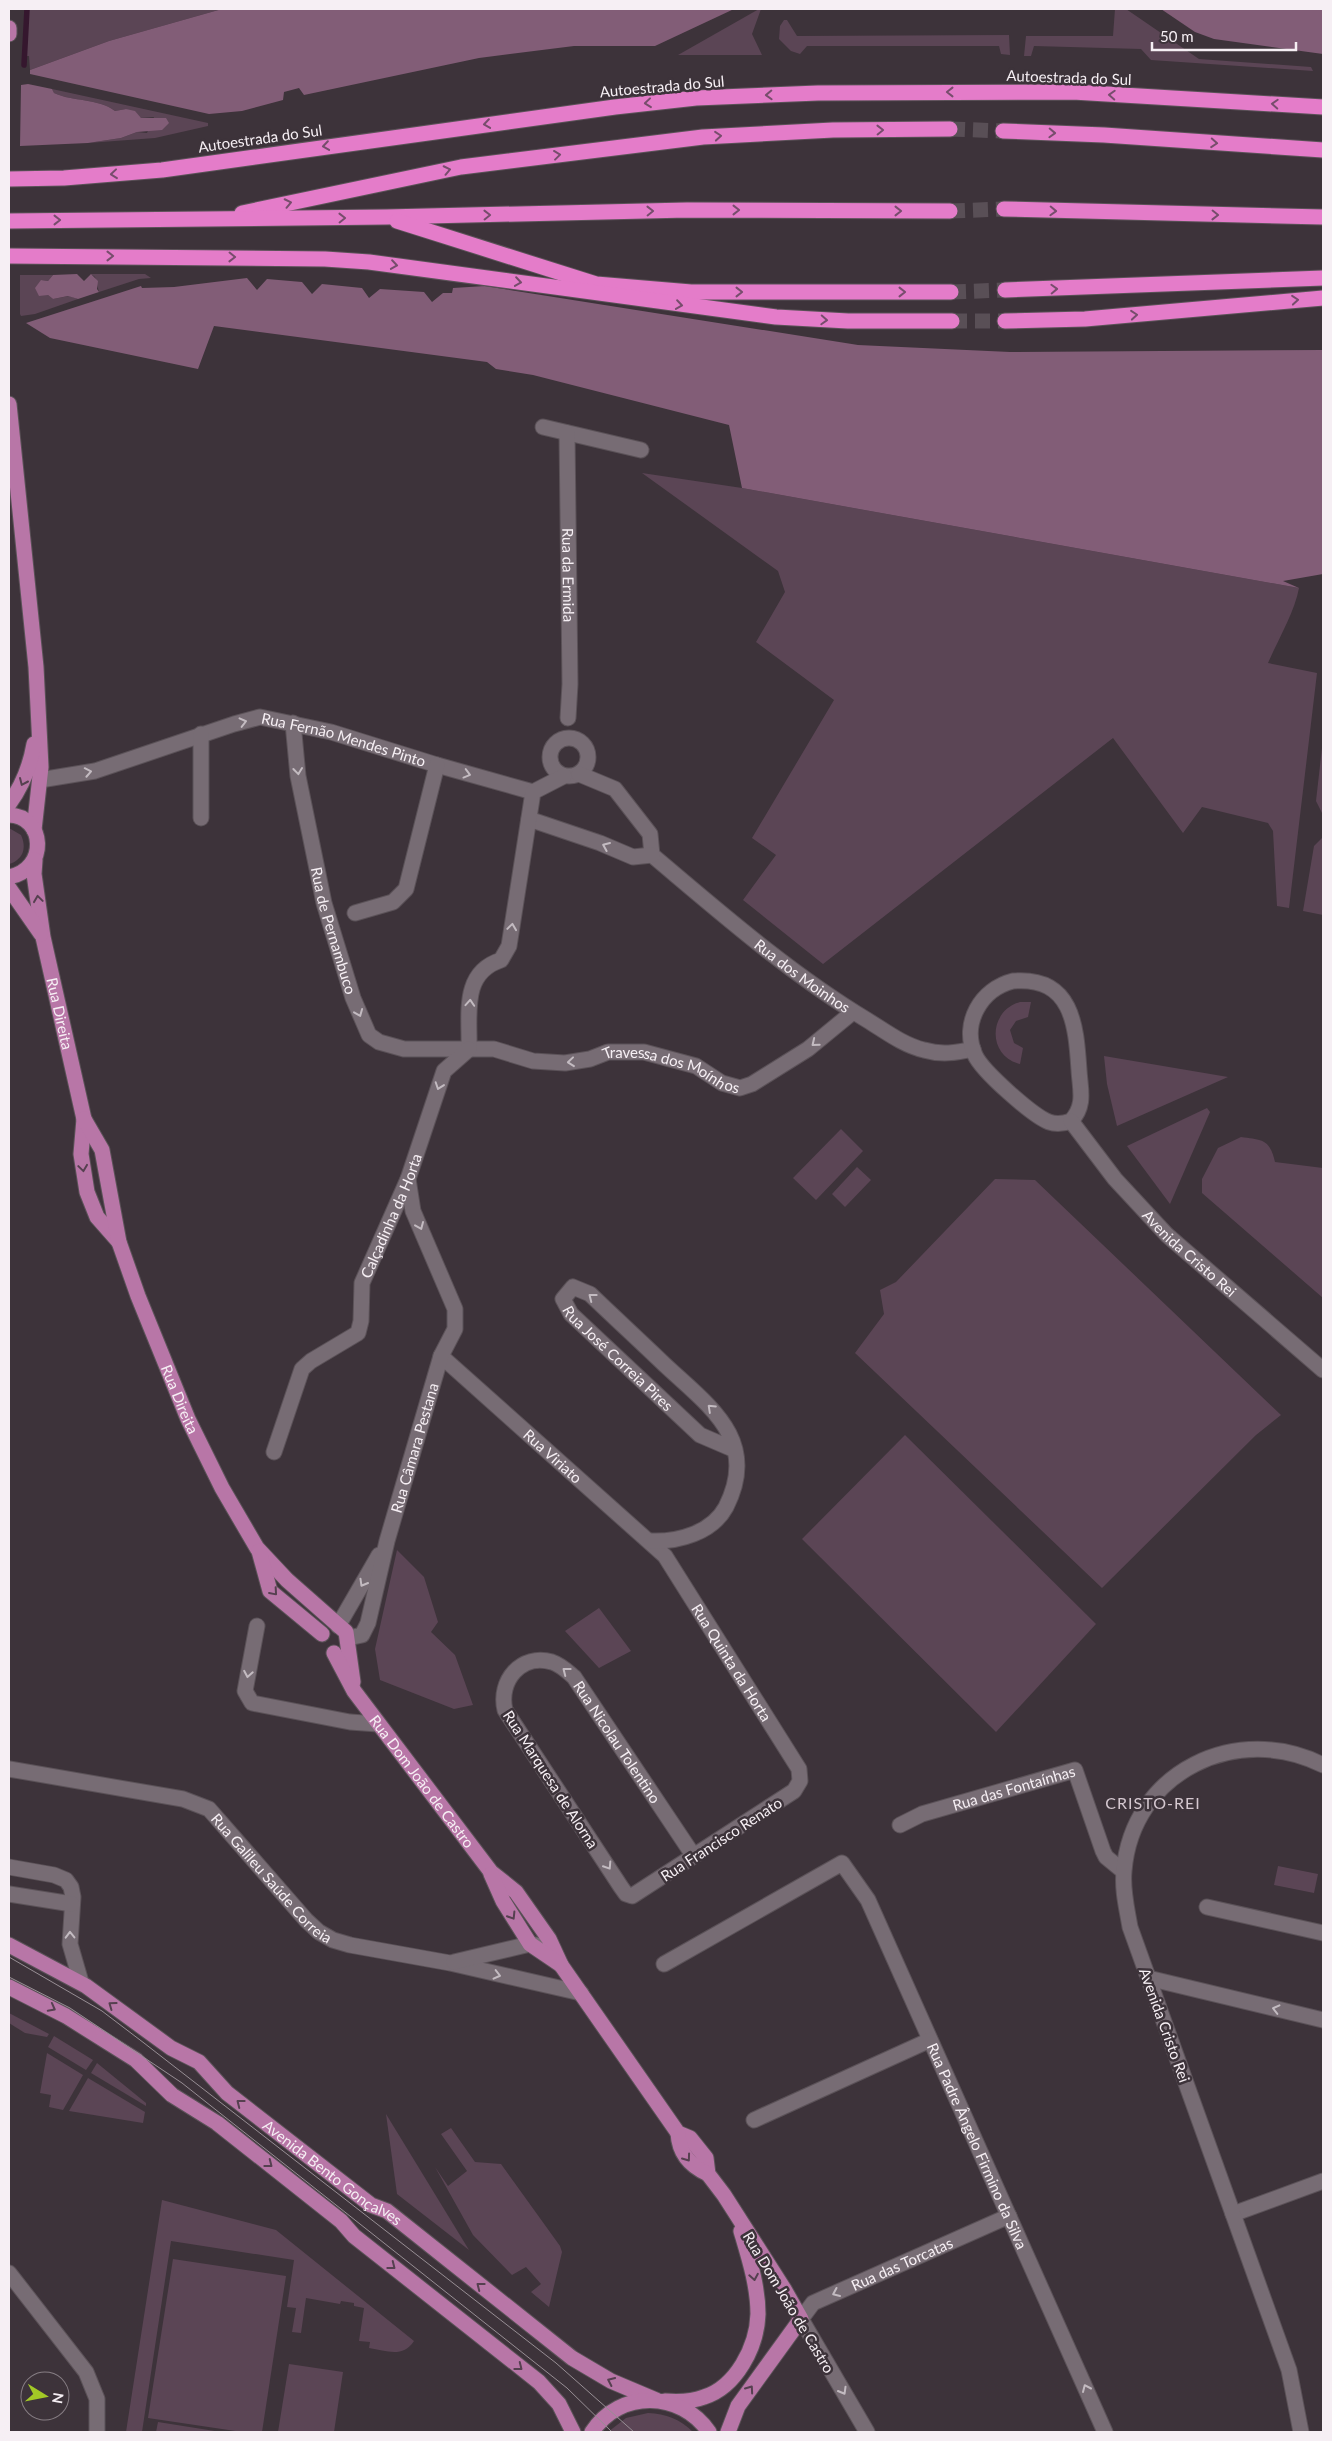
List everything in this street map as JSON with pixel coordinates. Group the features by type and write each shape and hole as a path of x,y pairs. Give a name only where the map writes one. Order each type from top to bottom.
{"highway":[{"name":"Autoestrada do Sul","path":"9,178 96,176 162,170 595,109 696,98 846,92 1073,92 1323,107"},
{"path":"206,220 461,167 664,142 764,132 950,129"},
{"path":"1004,131 1104,135 1323,150"},
{"path":"9,220 206,220 687,210 950,211"},
{"path":"1004,210 1323,218"},
{"path":"386,217 596,284 691,292 951,292"},
{"path":"9,256 326,259 388,264 776,317 848,321 952,321"},
{"path":"1005,290 1323,278"},
{"path":"1005,321 1085,319 1323,298"}],"main road":[{"path":"9,28 9,34"},
{"path":"9,404 30,603 38,723 31,762 22,786 9,804"},
{"name":"Rua Direita","path":"38,723 40,780 34,830 38,840 34,860 34,874 43,937 84,1119 102,1150 119,1242 162,1361 222,1488 257,1548"},
{"path":"9,815 25,820 34,830"},
{"path":"9,877 19,875 28,869 34,860"},
{"name":"Rua Direita","path":"9,888 43,937"},
{"name":"Rua Direita","path":"84,1119 81,1154 87,1192 97,1217 119,1242"},
{"path":"257,1548 288,1580 346,1632 348,1638 342,1650 334,1653 329,1652 322,1644 322,1634 328,1627 338,1626"},
{"path":"257,1548 270,1590 322,1634"},
{"name":"Rua Dom João de Castro","path":"348,1638 354,1691"},
{"name":"Rua Dom João de Castro","path":"334,1653 354,1691 378,1724 491,1872 516,1892 554,1948 561,1965 678,2133 690,2138 706,2158 708,2174 736,2213 801,2319"},
{"name":"Rua Dom João de Castro","path":"491,1872 503,1901 530,1944 561,1965"},
{"name":"Avenida Bento Gonçalves","path":"9,1944 80,1982 171,2048 199,2062 227,2093 371,2205 387,2212 572,2358 611,2381 690,2412 709,2432"},
{"name":"Avenida Bento Gonçalves","path":"9,1987 59,2012 102,2037 136,2060 172,2095 217,2123 341,2221 354,2236 539,2382 559,2404 574,2432"},
{"path":"592,2432 606,2416 621,2407 638,2401 693,2400 716,2391 738,2370 755,2335 758,2314 754,2276 736,2213"},
{"path":"728,2432 738,2406 801,2319"}],"street":[{"path":"543,427 641,450"},
{"name":"Rua da Ermida","path":"567,433 570,684 568,718"},
{"name":"Rua Fernão Mendes Pinto","path":"40,780 95,771 156,752 201,734 260,718 331,732 436,765 533,792"},
{"path":"469,1049 472,987 477,974 488,964 501,960 509,946 533,792 584,770 588,759 585,746 568,718"},
{"path":"529,819 600,843 633,858 652,855 650,834 615,790 553,768 550,758 552,748 557,743 568,718"},
{"name":"Rua de Pernambuco","path":"293,723 298,776 324,903 347,980 369,1035 379,1042 404,1049 469,1049"},
{"path":"201,734 201,818"},
{"path":"557,743 570,738 581,742"},
{"path":"355,913 393,902 406,889 436,765"},
{"name":"Rua dos Moinhos","path":"652,855 748,936 798,975 899,1040 923,1050 957,1053 973,1049"},
{"path":"1023,980 1043,984 1056,993 1070,1010 1078,1046 1082,1096 1081,1105 1071,1121 1061,1124 1050,1123 1038,1116 987,1072 978,1061 973,1049 970,1033 974,1015 984,998 996,988 1023,980"},
{"name":"Travessa dos Moínhos","path":"469,1049 494,1049 533,1061 565,1063 590,1059 608,1052 644,1052 696,1066 722,1083 740,1088 752,1084 808,1049 853,1012"},
{"name":"Calçadinha da Horta","path":"274,1452 302,1369 311,1360 358,1333 361,1321 362,1283 408,1179 444,1071 469,1049"},
{"name":"Avenida Cristo Rei","path":"1071,1121 1115,1179 1167,1235 1323,1370"},
{"name":"Rua Câmara Pestana","path":"348,1638 362,1635 368,1623 387,1540 441,1356 454,1329 456,1313 413,1211 408,1179"},
{"name":"Rua José Correia Pires","path":"651,1542 672,1542 702,1531 723,1512 734,1491 738,1474 735,1450 720,1416 590,1294 574,1287 563,1299 571,1314 700,1435 735,1450"},
{"name":"Rua Viriato","path":"441,1356 665,1556"},
{"name":"Rua Câmara Pestana","path":"338,1626 387,1540"},
{"name":"Rua Quinta da Horta","path":"665,1556 799,1769"},
{"path":"257,1626 245,1692 252,1703 350,1722 378,1724"},
{"name":"Rua Nicolau Tolentino","path":"523,1663 550,1661 563,1667 574,1677 693,1855"},
{"name":"Rua Marquesa de Alorna","path":"523,1663 514,1670 507,1682 502,1698 505,1710 626,1894"},
{"name":"Avenida Cristo Rei","path":"1301,2432 1289,2370 1130,1927 1125,1903 1124,1871 1126,1852 1141,1816 1165,1786 1196,1763 1214,1755 1252,1748 1291,1752 1323,1766"},
{"name":"Rua Galileu Saúde Correia","path":"9,1769 198,1803 209,1809 319,1932 333,1940 350,1946 450,1963 581,1993"},
{"name":"Rua Francisco Renato","path":"626,1894 635,1896 693,1855 794,1791 800,1781 799,1769"},
{"name":"Rua das Fontaínhas","path":"900,1825 922,1814 1075,1770 1103,1851 1109,1859 1124,1871"},
{"name":"Rua Padre Ângelo Firmino da Silva","path":"664,1964 842,1863 868,1900 1106,2432"},
{"path":"9,1867 54,1875 66,1880 71,1887 70,1944 80,1982"},
{"path":"9,1894 72,1904"},
{"path":"1207,1907 1323,1933"},
{"name":"Rua Galileu Saúde Correia","path":"450,1963 530,1944 554,1948"},
{"path":"1148,1978 1323,2020"},
{"path":"754,2120 930,2040"},
{"path":"1233,2214 1323,2181"},
{"name":"Rua das Torcatas","path":"801,2319 813,2304 1009,2216"},
{"path":"9,2273 86,2372 94,2386 97,2399 97,2432"},
{"name":"Rua Dom João de Castro","path":"801,2319 867,2432"}],"shaded area":[{"path":"28,9 222,9 109,41 30,70 29,56 26,56"},
{"path":"222,9 734,9 655,46 574,46 479,58 304,95 299,88 284,92 283,100 242,111 209,114 30,74 30,70 109,41"},
{"path":"761,9 752,34 762,55 678,55"},
{"path":"1115,9 1126,9 1199,59 1311,67 1313,71 1151,60 1141,49 1034,46 1031,56 1024,56 1026,36 1113,36"},
{"path":"1161,9 1323,9 1323,54 1214,39 1195,32"},
{"path":"784,20 787,20 797,36 1009,35 1010,55 1001,54 999,46 807,46 800,54 791,51 779,39 780,26"},
{"path":"28,84 52,89 54,93 61,96 101,104 115,111 126,109 135,111 141,118 166,118 169,123 162,130 137,132 121,138 88,143 20,146 21,85"},
{"path":"52,89 208,123 208,126 155,138 88,143 121,138 137,132 147,133 154,117 141,118 126,109 115,111 101,104 61,96 54,93"},
{"path":"77,274 84,281 91,274 98,281 97,289 99,292 78,299 68,296 53,299 48,295 39,296 35,288 41,280 48,281 53,275"},
{"path":"91,274 145,274 151,278 139,279 99,292 95,277"},
{"path":"20,275 53,275 48,281 41,280 48,295 53,299 69,296 78,299 35,314 21,316"},
{"path":"247,278 257,290 267,279 302,282 312,294 322,284 362,288 369,298 380,289 424,292 432,302 443,293 452,293 453,288 485,286 858,345 1010,352 1323,350 1323,574 1283,581 1299,588 742,488 729,425 533,375 496,369 487,362 214,326 198,369 50,338 26,323 141,286 142,288 174,287"},
{"path":"642,473 742,488 1299,588 1290,616 1268,663 1317,673 1289,908 1277,906 1273,831 1268,823 1202,807 1183,833 1113,738 823,964 743,900 776,855 752,838 834,700 756,642 785,592 778,571"},
{"path":"1323,739 1323,815 1316,801"},
{"path":"9,828 21,835 24,849 18,860 9,864"},
{"path":"1323,837 1323,915 1303,911 1314,846"},
{"path":"1020,1002 1031,1002 1028,1017 1016,1021 1010,1030 1014,1043 1023,1048 1020,1064 1009,1059 1002,1052 997,1043 996,1033 997,1023 1002,1014 1009,1007"},
{"path":"1104,1056 1228,1077 1117,1126 1107,1084"},
{"path":"1207,1108 1210,1112 1170,1204 1127,1146"},
{"path":"841,1129 863,1151 816,1200 793,1178"},
{"path":"1241,1137 1264,1142 1271,1149 1275,1162 1323,1168 1323,1298 1202,1193 1202,1179 1218,1148"},
{"path":"857,1167 871,1180 845,1207 832,1194"},
{"path":"995,1179 1035,1180 1281,1415 1256,1435 1102,1588 855,1353 884,1314 880,1290 896,1282"},
{"path":"905,1435 1096,1624 996,1732 802,1539"},
{"path":"397,1550 424,1577 438,1622 431,1632 455,1655 473,1705 454,1709 380,1680 375,1649"},
{"path":"599,1608 631,1651 599,1668 565,1631"},
{"path":"1278,1866 1318,1874 1314,1893 1274,1885"},
{"path":"9,2013 49,2034 47,2037 25,2033 9,2023"},
{"path":"54,2036 93,2060 86,2070 48,2047"},
{"path":"47,2053 83,2075 63,2110 49,2107 51,2095 40,2093"},
{"path":"97,2063 146,2103 146,2106 91,2073"},
{"path":"88,2078 145,2112 143,2123 69,2111"},
{"path":"386,2114 469,2250 397,2194"},
{"path":"451,2128 475,2162 501,2164 560,2246 562,2252 549,2307 531,2292 541,2284 526,2267 512,2275 473,2235 435,2167 448,2186 467,2171 441,2134"},
{"path":"162,2200 276,2230 414,2341 405,2350 394,2352 369,2348 370,2342 359,2341 364,2308 354,2306 354,2303 341,2301 340,2304 306,2298 301,2333 292,2332 296,2308 287,2307 294,2260 171,2241 142,2432 126,2432"},
{"path":"173,2259 286,2276 262,2432 242,2432 148,2418"},
{"path":"289,2364 343,2372 334,2432 278,2432"},
{"path":"648,2413 672,2418 693,2432 608,2432 626,2418"},
{"path":"158,2422 221,2432 156,2432"}],"waterway":[{"path":"24,65 27,9"}],"tunnel":[{"path":"950,129 1003,131"},
{"path":"950,211 1004,209"},
{"path":"951,292 1005,290"},
{"path":"952,321 1005,321"}],"tram line":[{"path":"9,1957 102,2011 556,2363 634,2432"},
{"path":"9,1977 70,2008 182,2083 567,2388 612,2432"}],"district":[{"name":"CRISTO-REI","path":"1153,1802"}]}
